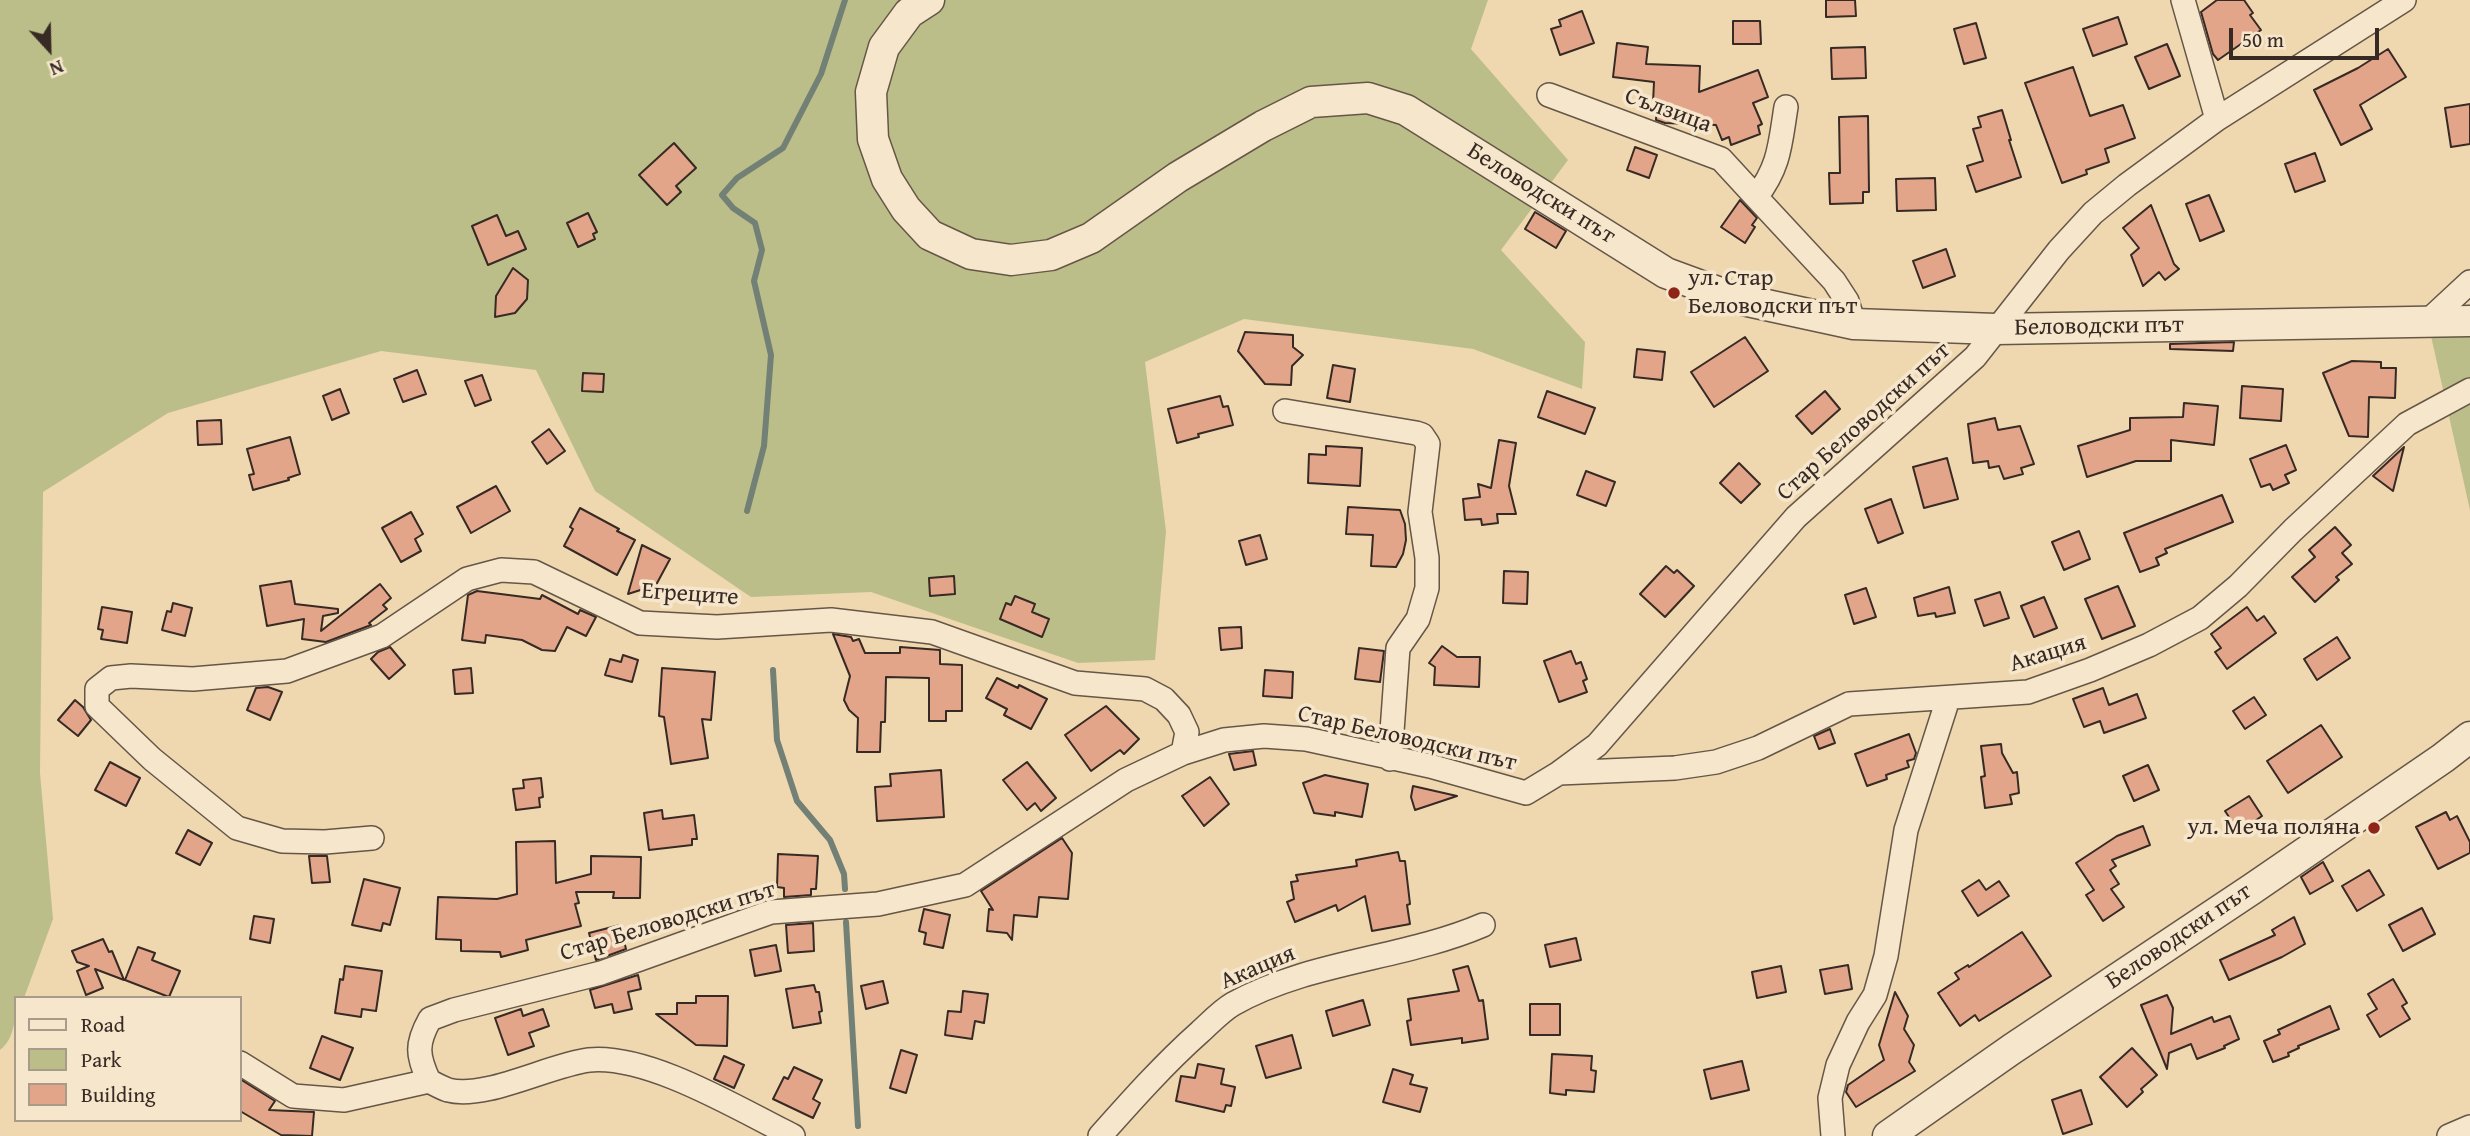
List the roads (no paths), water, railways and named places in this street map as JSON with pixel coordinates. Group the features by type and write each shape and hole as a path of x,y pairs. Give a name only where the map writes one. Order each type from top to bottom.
{"street":[{"name":"Беловодски път","path":"929,0 909,13 884,47 871,92 873,139 887,179 906,209 930,235 971,254 1011,260 1051,255 1091,238 1178,177 1263,126 1311,102 1368,98 1406,110 1666,273 1734,298 1854,324 1996,329 2470,321"},
{"path":"2183,0 2217,119"},
{"name":"Стар Беловодски път","path":"429,1081 419,1061 419,1037 429,1018 601,973 771,912 878,904 965,885 1126,780 1184,753 1224,740 1264,736 1306,739 1430,766 1526,793 1597,745 1796,517 1975,357 2059,250 2094,213 2127,185 2217,119 2404,0"},
{"name":"Сълзица","path":"1549,95 1721,159 1834,281 1847,301 1854,324"},
{"path":"1756,197 1771,178 1778,156 1786,107"},
{"path":"2428,321 2470,282"},
{"name":"Акация","path":"1559,773 1675,768 1716,762 1758,748 1849,704 2028,692 2090,670 2149,645 2200,618 2238,586 2293,530 2407,424 2470,390"},
{"path":"1285,411 1416,433 1426,439 1428,444 1420,512 1427,558 1427,588 1418,619 1398,649 1390,759"},
{"name":"Егреците","path":"372,838 325,842 282,841 237,828 152,759 97,706 97,689 111,678 131,676 193,679 287,671 382,636 467,579 501,570 534,572 640,623 717,627 831,620 932,632 1075,683 1145,689 1164,699 1180,715 1186,733 1184,753"},
{"path":"1833,1136 1830,1098 1858,1022 1875,995 1886,956 1906,830 1948,699"},
{"name":"Беловодски път","path":"1888,1136 2470,737"},
{"name":"Акация","path":"1100,1136 1171,1058 1230,1005 1260,991 1353,960 1459,935 1483,925"},
{"path":"242,1064 293,1096 344,1100 429,1081 450,1090 481,1090 548,1069 590,1060 618,1062 645,1067 692,1086 793,1136"},
{"path":"2449,1136 2470,1127"}],"waterway":[{"path":"747,511 764,446 771,355 754,281 762,250 755,223 733,208 722,195 737,178 783,148 821,74 845,0"},
{"path":"773,670 777,740 797,801 830,840 844,874 845,889"},
{"path":"846,922 858,1126"}],"place":[{"name":"ул. Стар Беловодски път","path":"1674,293"},
{"name":"ул. Меча поляна","path":"2374,828"}]}
